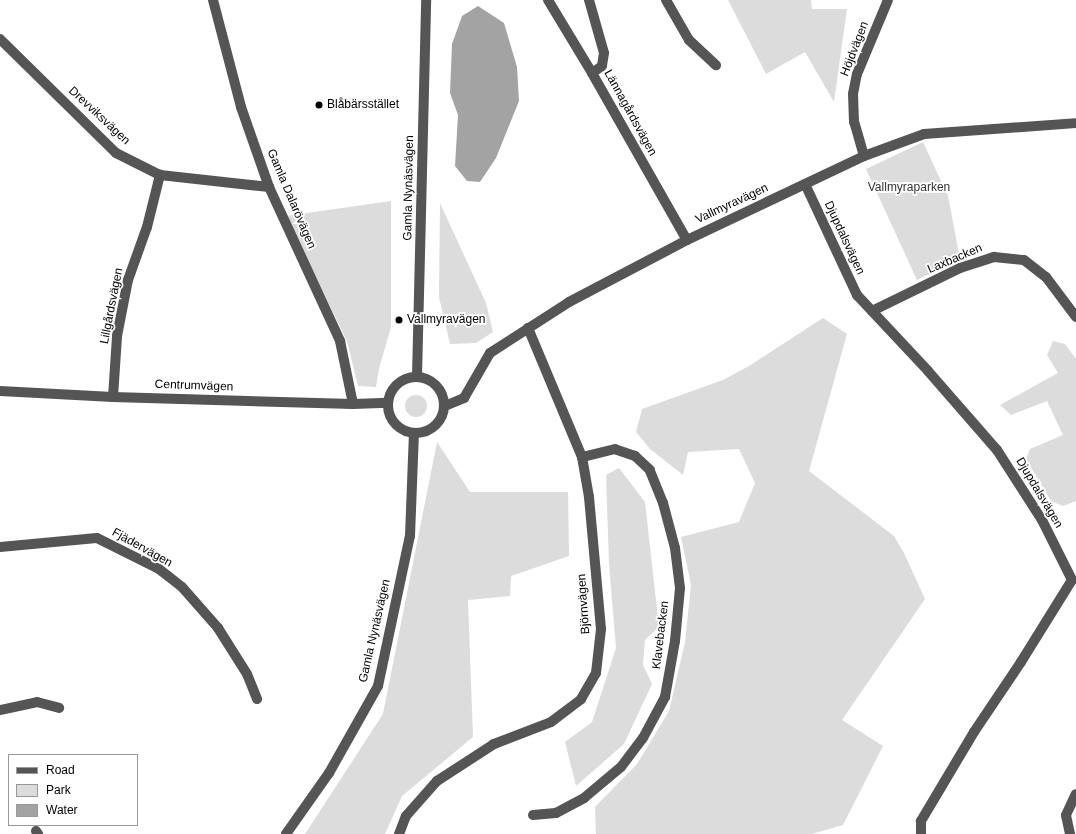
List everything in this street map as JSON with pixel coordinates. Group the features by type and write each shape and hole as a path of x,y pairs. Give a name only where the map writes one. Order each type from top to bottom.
{"street":[{"name":"Gamla Dalarövägen","path":"213,0 223,44 241,107 269,187 340,341 353,404"},
{"name":"Gamla Nynäsvägen","path":"417,376 426,0"},
{"name":"Lännagårdsvägen","path":"548,0 592,73 687,240"},
{"path":"590,0 604,53 602,66 592,73"},
{"path":"666,0 689,40 716,65"},
{"name":"Höjdvägen","path":"864,156 854,122 853,94 857,74 888,0"},
{"name":"Drevviksvägen","path":"0,39 116,153 160,175 269,187"},
{"name":"Vallmyravägen","path":"445,406 464,398 490,353 569,302 687,240 864,156 924,134 1076,123"},
{"name":"Lillgårdsvägen","path":"113,397 117,336 128,280 146,227 160,175"},
{"name":"Djupdalsvägen","path":"804,184 857,295 928,371 997,450 1042,520 1072,580 1021,662 974,732 920,821 922,834"},
{"name":"Laxbacken","path":"872,311 960,268 994,257 1024,260 1046,277 1076,317"},
{"name":"Björnvägen","path":"399,834 406,816 437,781 494,744 552,722 582,699 596,673 601,630 589,497 582,457 528,328"},
{"path":"417,376 434,382 444,397 445,406 443,415 435,426 423,433 414,433 403,430 394,423 389,414 388,403 390,392 397,384 406,378 417,376"},
{"name":"Centrumvägen","path":"0,391 113,397 353,404 388,403"},
{"name":"Gamla Nynäsvägen","path":"286,834 329,773 378,686 410,536 414,433"},
{"name":"Klavebacken","path":"533,815 556,813 584,798 621,767 643,738 665,697 675,641 680,588 675,548 663,503 650,470 635,456 615,449 582,457"},
{"name":"Fjädervägen","path":"0,547 97,538 159,569 182,587 218,628 247,674 257,699"},
{"path":"0,710 37,702 59,708"},
{"path":"1070,834 1066,815 1076,794"}],"green space":[{"path":"728,0 811,0 812,9 847,9 834,102 805,52 766,74"},
{"name":"Vallmyraparken","path":"923,142 948,196 960,259 917,280 866,169"},
{"path":"391,201 391,327 379,369 376,387 358,386 347,341 286,216"},
{"path":"440,203 486,303 493,332 476,343 450,344 439,297"},
{"path":"823,318 847,334 809,471 894,536 904,553 925,599 842,720 883,746 843,825 812,834 596,834 595,807 637,764 669,711 685,642 691,585 681,537 739,522 755,483 739,449 688,452 683,475 650,449 636,432 642,409 723,380 749,366"},
{"path":"1053,341 1065,344 1076,359 1076,501 1063,506 1051,501 1026,459 1030,449 1063,435 1047,401 1011,415 1000,405 1058,373 1047,355"},
{"path":"416,395 424,398 427,406 424,414 416,417 408,414 405,406 408,398"},
{"path":"437,442 470,492 568,492 569,556 511,576 510,596 468,600 473,737 402,796 385,834 305,834 383,714"},
{"path":"619,468 645,502 659,627 645,640 643,665 652,684 624,744 576,786 565,742 592,722 616,648 609,564 606,475"}],"water":[{"path":"478,6 504,23 517,67 519,101 496,158 480,182 467,181 455,166 458,115 450,93 452,44 462,16"}],"place":[{"name":"Blåbärsstället","path":"319,105"},
{"name":"Vallmyravägen","path":"399,320"}]}
